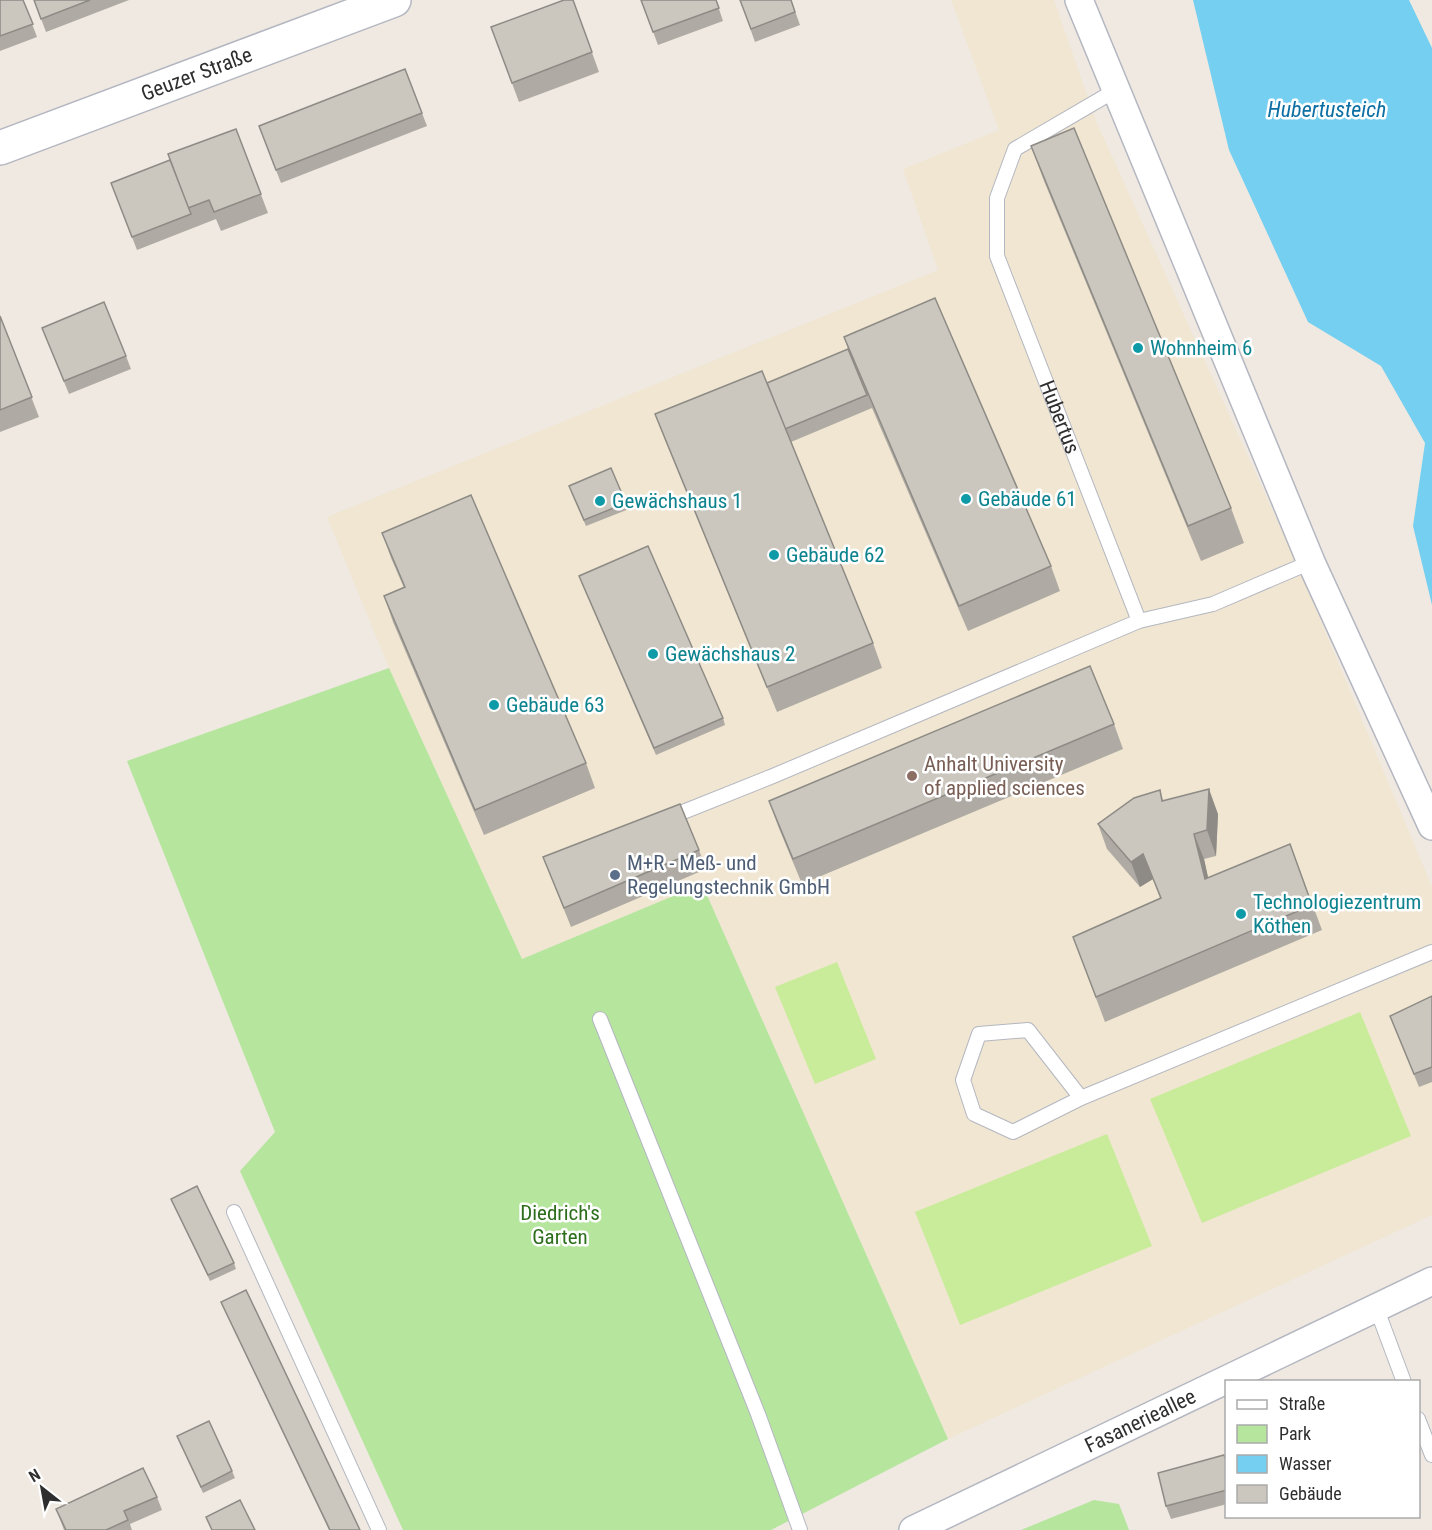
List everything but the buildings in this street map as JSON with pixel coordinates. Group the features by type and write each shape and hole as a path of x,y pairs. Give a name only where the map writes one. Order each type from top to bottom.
{"main road":[{"name":"Geuzer Straße","path":"0,148 394,0"}],"street":[{"path":"1079,0 1311,562 1432,826"},
{"name":"Fasanerieallee","path":"914,1530 1432,1281"}],"lane":[{"name":"Hubertus","path":"1116,90 1015,149 997,198 997,256 1139,621"},
{"path":"657,822 784,772 1139,621 1212,604 1311,562"},
{"path":"1081,1098 1028,1030 979,1034 963,1080 974,1113 1013,1132 1081,1098 1432,952"},
{"path":"600,1019 758,1414 800,1530"},
{"path":"234,1212 379,1530"},
{"path":"1376,1307 1403,1380"},
{"path":"1420,1422 1432,1455"}],"shaded area":[{"name":"Anhalt University of applied sciences","path":"951,0 1054,0 1096,121 1300,571 1432,887 1432,1215 948,1439 702,884 522,959 389,668 327,517 938,270 903,169 999,130"}],"green space":[{"name":"Diedrich's Garten","path":"389,668 522,959 702,884 948,1439 771,1530 403,1530 240,1171 275,1132 127,761"},
{"path":"837,962 876,1059 815,1084 775,987"},
{"path":"1360,1012 1411,1136 1202,1223 1150,1099"},
{"path":"1107,1134 1152,1246 960,1325 915,1212"},
{"path":"1094,1500 1119,1504 1129,1530 1021,1530"}],"water":[{"name":"Hubertusteich","path":"1193,0 1409,0 1432,48 1432,605 1413,526 1425,443 1381,366 1308,322 1229,150"}],"place":[{"name":"Wohnheim 6","path":"1138,348"},
{"name":"Gebäude 61","path":"966,499"},
{"name":"Gewächshaus 1","path":"600,501"},
{"name":"Gebäude 62","path":"774,555"},
{"name":"Gewächshaus 2","path":"653,654"},
{"name":"Gebäude 63","path":"494,705"},
{"name":"Anhalt University of applied sciences","path":"912,776"},
{"name":"M+R - Meß- und Regelungstechnik GmbH","path":"615,875"},
{"name":"Technologiezentrum Köthen","path":"1241,914"}]}
